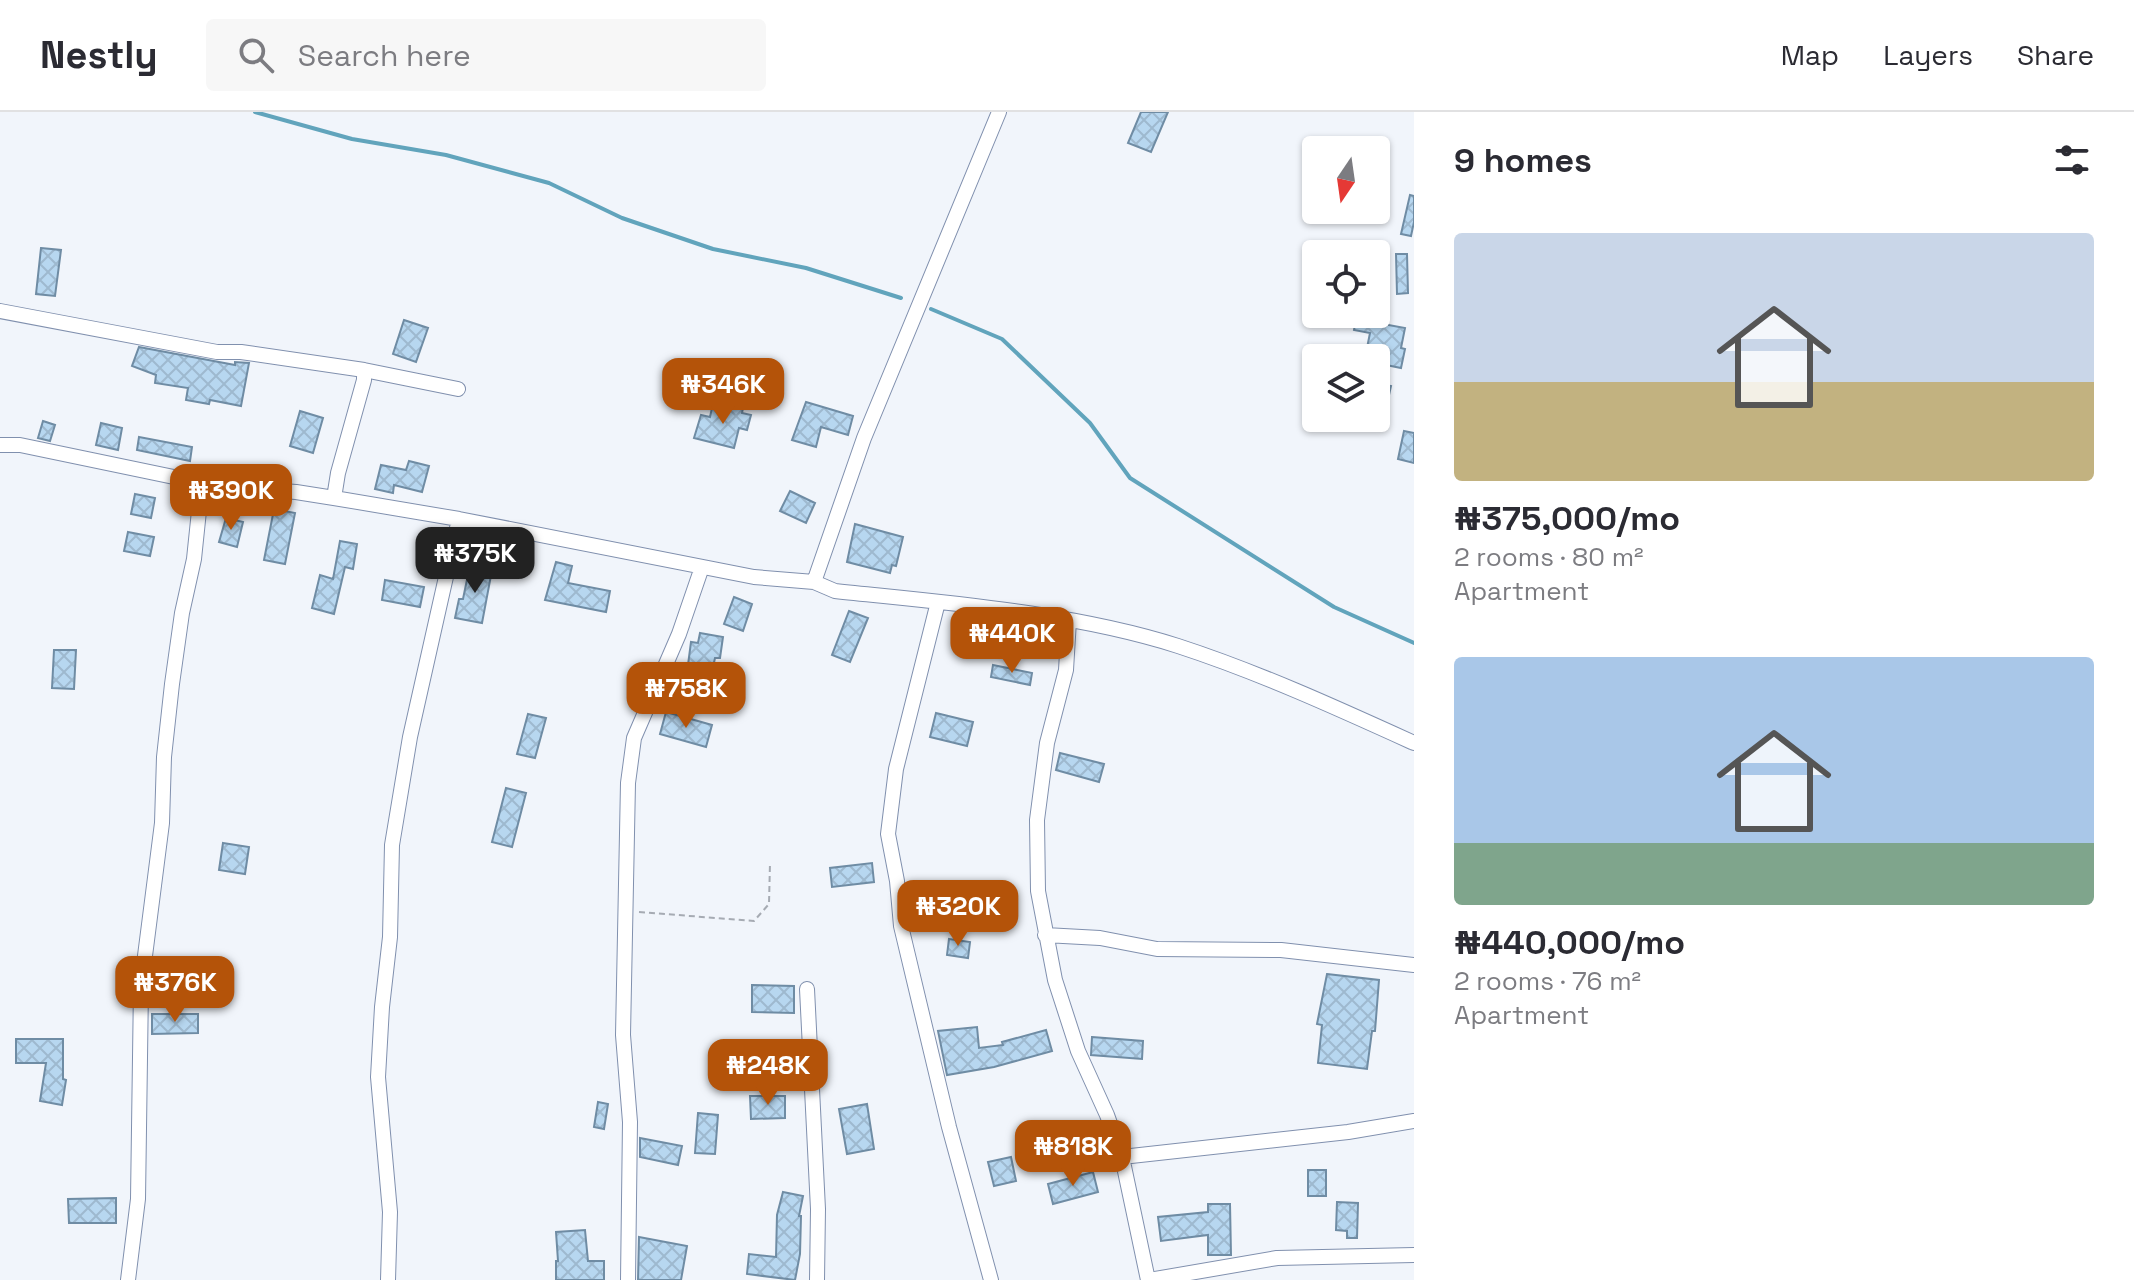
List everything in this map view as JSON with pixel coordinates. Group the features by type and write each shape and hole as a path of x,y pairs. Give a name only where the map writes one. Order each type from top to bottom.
{"street":[{"path":"814,582 864,438 999,112"},
{"path":"0,311 217,352 254,353 458,389"},
{"path":"334,498 364,370"},
{"path":"0,445 20,445 217,486 296,492 459,519 754,577 814,582 835,591 1069,620 1177,646 1330,705 1414,743"},
{"path":"128,1280 138,1199 141,987 162,823 164,757 172,684 182,613 194,559 202,482"},
{"path":"388,1280 390,1212 378,1077 390,937 392,845 410,737 459,519"},
{"path":"628,1280 630,1122 623,1035 623,952 628,783 634,738 679,634 702,567"},
{"path":"938,602 896,769 888,834 901,926 949,1127 991,1280"},
{"path":"1069,620 1066,670 1047,743 1037,820 1038,891 1055,980 1078,1051 1122,1157 1149,1280 1277,1258 1414,1255"},
{"path":"1045,935 1100,938 1157,949 1281,950 1414,965"},
{"path":"807,989 818,1209 817,1280"},
{"path":"1122,1157 1348,1132 1414,1121"}],"path":[{"path":"626,911 754,921 769,904 770,863"}],"building":[{"path":"1141,112 1168,112 1151,152 1128,143"},
{"path":"1410,195 1414,196 1411,236 1401,234"},
{"path":"41,248 61,250 55,296 36,294"},
{"path":"1396,254 1407,254 1408,293 1397,294"},
{"path":"404,320 428,328 416,362 393,354"},
{"path":"1390,325 1405,328 1401,368 1390,366 1390,344 1368,344 1370,333 1354,330 1390,328"},
{"path":"139,347 235,365 235,362 249,363 241,406 210,400 209,404 186,400 188,388 155,383 156,375 132,366"},
{"path":"806,402 853,416 848,435 821,427 816,447 792,440"},
{"path":"723,403 743,408 742,413 751,415 747,430 739,428 734,448 694,438 701,415 710,417 712,408 721,411"},
{"path":"300,411 323,418 313,453 290,446"},
{"path":"43,421 55,425 50,441 38,438"},
{"path":"101,423 122,428 118,450 96,445"},
{"path":"1404,431 1414,433 1414,463 1398,459"},
{"path":"139,437 192,447 190,461 137,450"},
{"path":"409,461 429,466 422,492 394,485 393,493 375,489 381,465 406,470"},
{"path":"790,491 815,503 806,523 780,511"},
{"path":"135,494 155,498 151,518 131,514"},
{"path":"274,509 295,513 285,564 264,560"},
{"path":"226,518 243,522 237,547 219,542"},
{"path":"855,524 903,537 896,566 892,565 890,573 847,562"},
{"path":"128,532 154,537 150,556 124,551"},
{"path":"340,541 357,544 353,569 345,567 334,614 312,608 320,575 333,579"},
{"path":"556,562 572,566 568,583 610,591 606,612 545,600"},
{"path":"470,565 492,570 482,623 455,618 459,599 463,599"},
{"path":"385,580 424,587 420,607 382,600"},
{"path":"734,597 752,604 743,631 724,624"},
{"path":"849,611 868,618 850,662 832,655"},
{"path":"700,633 723,637 720,658 715,658 708,690 678,683 682,664 688,665 691,642 698,643"},
{"path":"54,650 76,650 74,689 52,688"},
{"path":"993,665 1032,673 1030,685 991,677"},
{"path":"666,712 712,725 706,747 660,734"},
{"path":"936,713 973,722 967,746 930,737"},
{"path":"528,714 546,718 535,758 517,754"},
{"path":"1060,753 1104,764 1099,782 1056,770"},
{"path":"506,788 526,793 512,847 492,842"},
{"path":"223,843 249,847 245,874 219,870"},
{"path":"872,863 874,882 832,887 830,868"},
{"path":"949,939 970,942 968,958 947,955"},
{"path":"155,968 199,970 197,994 153,991"},
{"path":"1327,974 1379,980 1375,1031 1372,1031 1367,1069 1318,1063 1322,1025 1317,1024"},
{"path":"752,985 794,986 794,1013 752,1012"},
{"path":"152,1014 198,1014 198,1033 152,1034"},
{"path":"977,1027 979,1048 1003,1045 1002,1042 1046,1030 1052,1051 994,1067 947,1075 938,1031"},
{"path":"1092,1037 1143,1041 1142,1059 1091,1055"},
{"path":"16,1039 63,1039 63,1079 66,1080 62,1105 40,1101 46,1063 16,1063"},
{"path":"750,1096 785,1096 785,1118 751,1119"},
{"path":"598,1102 608,1104 604,1129 594,1127"},
{"path":"867,1104 874,1149 847,1154 839,1109"},
{"path":"698,1113 718,1115 715,1154 695,1153"},
{"path":"640,1138 682,1146 678,1165 640,1157"},
{"path":"1011,1157 1016,1181 994,1186 988,1162"},
{"path":"1308,1170 1326,1170 1326,1196 1308,1196"},
{"path":"1093,1172 1098,1192 1053,1204 1048,1184"},
{"path":"783,1192 803,1196 799,1216 800,1254 795,1280 747,1274 749,1254 776,1257 777,1215"},
{"path":"116,1198 116,1223 69,1223 68,1199"},
{"path":"1337,1202 1358,1203 1357,1238 1347,1238 1347,1231 1336,1230"},
{"path":"1208,1204 1230,1204 1231,1255 1208,1255 1208,1235 1161,1241 1158,1217 1208,1212"},
{"path":"585,1230 588,1261 604,1261 604,1280 556,1280 556,1232"},
{"path":"639,1237 687,1246 681,1280 638,1280"}],"waterway":[{"path":"255,112 352,139 446,155 549,183 622,218 713,249 806,268 901,298"},
{"path":"931,309 1002,339 1090,423 1130,478 1334,607 1414,643"}]}
